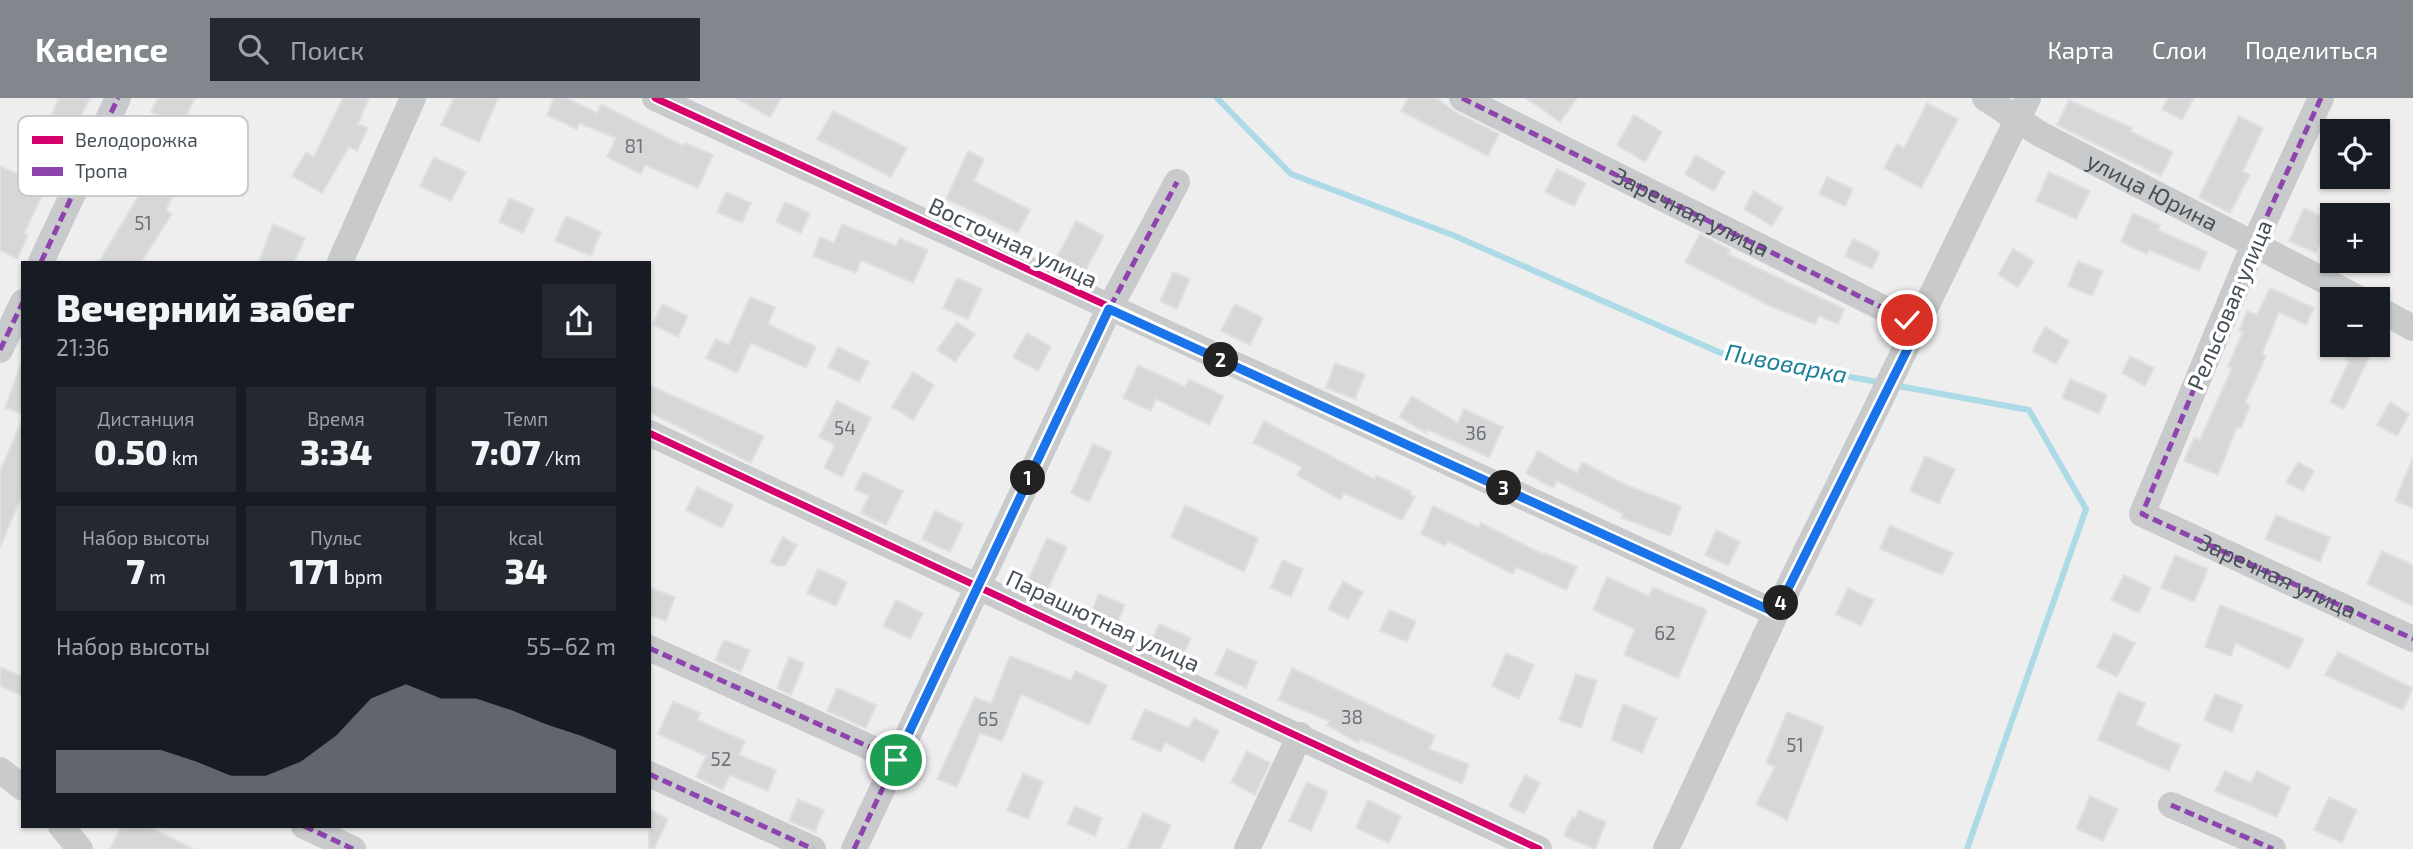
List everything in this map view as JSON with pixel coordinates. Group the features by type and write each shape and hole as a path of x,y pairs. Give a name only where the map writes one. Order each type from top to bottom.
{"street":[{"path":"110,116 118,98"},
{"path":"340,261 413,98"},
{"name":"Восточная улица","path":"655,98 1109,309 1776,613"},
{"name":"Заречная улица","path":"1462,98 1913,337"},
{"name":"улица Юрина","path":"1985,98 2023,109 2338,287"},
{"name":"Рельсовая улица","path":"2142,513 2255,242 2322,98"},
{"path":"1666,849 1776,613 2023,109"},
{"path":"854,849 1109,309 1177,182"},
{"path":"41,261 72,196"},
{"path":"0,350 21,306"},
{"path":"2390,316 2413,328"},
{"name":"Парашютная улица","path":"651,434 1300,734 1539,849"},
{"name":"Заречная улица","path":"2142,513 2413,639"},
{"path":"651,649 896,760"},
{"path":"1247,849 1300,734"},
{"path":"0,770 21,786"},
{"path":"651,775 813,849"},
{"path":"2171,805 2273,849"},
{"path":"308,828 353,849"}],"building":[{"path":"59,98 90,98 81,116 52,114"},
{"path":"158,98 195,98 186,116 159,116 151,112"},
{"path":"343,98 369,98 358,124 368,128 357,151 349,147 322,193 292,176 306,152 314,157"},
{"path":"454,98 498,98 479,142 441,125"},
{"path":"554,98 566,98 597,113 601,104 683,146 685,143 713,155 698,188 645,165 641,174 607,157 616,138 579,123 577,129 547,115"},
{"path":"736,98 781,98 770,117"},
{"path":"1408,98 1437,98 1455,112 1499,134 1488,156 1401,111"},
{"path":"1526,98 1577,98 1560,122"},
{"path":"2168,98 2194,98 2182,120 2162,109"},
{"path":"2069,100 2132,128 2130,131 2173,152 2161,176 2057,125"},
{"path":"1927,103 1958,119 1921,188 1884,168 1897,144 1904,148"},
{"path":"833,111 907,148 891,177 817,139"},
{"path":"1634,115 1662,132 1645,162 1617,145"},
{"path":"2239,116 2263,128 2243,171 2250,175 2230,213 2199,197"},
{"path":"968,151 984,159 974,181 1030,210 1018,233 946,199"},
{"path":"1696,155 1725,172 1714,191 1685,174"},
{"path":"434,157 466,172 451,201 420,186"},
{"path":"0,166 18,174 18,196 42,196 24,233 28,235 17,259 0,250"},
{"path":"1557,169 1586,183 1574,206 1545,192"},
{"path":"2049,172 2090,191 2076,219 2036,201"},
{"path":"1827,177 1853,189 1845,206 1819,194"},
{"path":"1754,191 1783,208 1772,226 1744,209"},
{"path":"726,192 751,203 742,223 717,212"},
{"path":"139,196 173,196 166,210 172,214 142,261 100,261"},
{"path":"509,198 534,209 523,233 499,222"},
{"path":"785,202 810,213 801,233 776,222"},
{"path":"2304,208 2320,216 2320,244 2316,253 2289,241"},
{"path":"2133,213 2160,225 2158,230 2207,252 2199,271 2149,250 2147,254 2121,242"},
{"path":"566,216 601,232 591,256 555,241"},
{"path":"1076,221 1104,236 1084,273 1056,259"},
{"path":"273,224 305,238 294,261 259,261"},
{"path":"842,224 896,246 900,238 928,250 913,283 861,260 856,273 813,256 820,237 834,243"},
{"path":"1700,234 1730,250 1728,254 1844,309 1838,324 1819,316 1815,324 1772,307 1685,262"},
{"path":"1853,239 1880,252 1872,269 1845,256"},
{"path":"2013,249 2034,261 2018,287 1998,275"},
{"path":"2078,261 2103,271 2092,296 2068,286"},
{"path":"1173,272 1190,279 1177,309 1160,301"},
{"path":"957,278 982,289 968,319 943,308"},
{"path":"2270,288 2314,308 2306,325 2279,312 2262,354 2266,356 2245,403 2250,406 2241,428 2237,427 2218,475 2184,461 2194,438 2200,440 2232,368 2228,366 2243,332 2239,331 2247,311 2257,315"},
{"path":"750,297 775,307 768,324 816,347 806,368 751,343 737,373 706,358 716,339 729,345"},
{"path":"662,304 688,316 678,337 653,325"},
{"path":"1235,304 1263,318 1250,345 1221,331"},
{"path":"957,322 975,334 955,362 937,350"},
{"path":"2045,327 2069,341 2056,364 2032,351"},
{"path":"1027,333 1051,347 1038,371 1013,357"},
{"path":"838,347 869,362 859,382 828,367"},
{"path":"2130,356 2154,368 2145,386 2122,373"},
{"path":"2369,357 2344,409 2330,402 2349,361 2346,359"},
{"path":"1335,363 1365,374 1355,399 1326,388"},
{"path":"21,364 21,413 5,408"},
{"path":"1138,365 1185,387 1189,379 1224,396 1209,425 1156,399 1151,411 1123,398"},
{"path":"913,372 934,385 913,420 892,407"},
{"path":"2070,379 2107,395 2099,414 2062,398"},
{"path":"651,386 764,436 751,463 651,413"},
{"path":"1412,396 1458,423 1464,409 1503,427 1489,457 1428,430 1426,433 1399,417"},
{"path":"837,401 871,418 842,477 824,468 835,445 819,437"},
{"path":"2390,402 2409,414 2397,436 2377,425"},
{"path":"1264,421 1374,479 1376,475 1411,492 1415,497 1402,520 1344,493 1340,500 1297,475 1302,467 1253,443"},
{"path":"21,423 21,498 0,547 0,471"},
{"path":"1093,444 1112,452 1089,502 1071,493"},
{"path":"1538,451 1577,473 1582,462 1626,485 1681,506 1670,536 1622,518 1623,514 1557,481 1553,488 1526,473"},
{"path":"1925,456 1955,469 1939,504 1910,491"},
{"path":"2413,458 2413,508 2395,501"},
{"path":"2298,462 2314,471 2303,491 2286,482"},
{"path":"863,472 903,491 886,525 861,513 869,496 855,489"},
{"path":"697,487 733,505 722,528 686,510"},
{"path":"1185,505 1258,538 1244,572 1171,537"},
{"path":"1433,506 1479,528 1481,523 1544,555 1545,553 1577,567 1566,590 1516,567 1513,574 1448,541 1445,546 1421,534"},
{"path":"935,511 963,524 950,552 922,539"},
{"path":"2276,515 2330,537 2320,562 2265,539"},
{"path":"1890,525 1953,553 1942,575 1880,549"},
{"path":"1716,530 1740,542 1728,566 1705,555"},
{"path":"783,537 797,545 785,566 778,566 770,562"},
{"path":"1047,538 1067,547 1048,589 1028,580"},
{"path":"2382,551 2413,565 2413,606 2367,584"},
{"path":"2175,555 2208,569 2194,602 2161,588"},
{"path":"1283,560 1303,569 1291,597 1270,588"},
{"path":"818,569 847,582 836,606 807,593"},
{"path":"2124,575 2151,588 2139,613 2111,600"},
{"path":"1607,577 1649,596 1653,587 1707,610 1678,678 1624,655 1635,629 1593,610"},
{"path":"1343,581 1363,592 1348,619 1328,609"},
{"path":"651,588 675,597 666,621 651,616"},
{"path":"1848,588 1874,600 1861,626 1836,614"},
{"path":"1099,594 1125,605 1116,626 1090,615"},
{"path":"896,600 923,613 910,639 883,626"},
{"path":"2220,605 2304,639 2289,669 2236,643 2231,656 2205,647"},
{"path":"1389,610 1416,621 1407,642 1380,631"},
{"path":"1159,624 1191,638 1182,658 1150,644"},
{"path":"2114,633 2135,643 2117,677 2097,667"},
{"path":"724,640 750,650 741,672 715,660"},
{"path":"1227,649 1257,662 1246,688 1215,674"},
{"path":"2338,652 2413,688 2403,710 2325,675"},
{"path":"1506,653 1534,665 1519,699 1492,686"},
{"path":"1010,656 1071,680 1075,671 1107,685 1089,725 1021,694 1002,741 980,733 957,787 937,779 975,697 991,704"},
{"path":"789,657 804,663 791,695 777,688"},
{"path":"0,667 21,676 21,695 0,686"},
{"path":"1292,668 1435,736 1429,749 1469,764 1462,784 1360,739 1358,743 1327,725 1329,721 1278,700"},
{"path":"1576,674 1597,681 1581,728 1559,720"},
{"path":"837,688 876,705 866,728 827,711"},
{"path":"2118,692 2145,703 2136,725 2180,745 2169,771 2098,740"},
{"path":"2215,694 2243,705 2232,732 2204,720"},
{"path":"673,701 700,713 697,720 745,741 739,755 776,770 768,791 730,775 723,790 696,777 706,756 658,734"},
{"path":"1623,704 1657,718 1642,753 1611,740"},
{"path":"1145,709 1189,728 1194,718 1219,731 1203,762 1165,742 1161,752 1131,739"},
{"path":"1787,712 1824,727 1787,820 1756,804 1775,767 1766,763"},
{"path":"1247,751 1270,763 1255,795 1231,782"},
{"path":"2225,771 2251,783 2257,771 2290,787 2277,817 2215,791"},
{"path":"1023,773 1043,782 1028,819 1007,810"},
{"path":"1525,775 1540,783 1524,814 1509,806"},
{"path":"1307,782 1328,792 1311,831 1289,821"},
{"path":"2090,796 2118,809 2103,841 2076,829"},
{"path":"2329,797 2357,810 2342,843 2314,830"},
{"path":"798,799 824,810 815,832 789,821"},
{"path":"1368,800 1401,816 1389,843 1356,828"},
{"path":"1075,806 1102,818 1095,836 1067,824"},
{"path":"651,810 668,819 654,849 649,849"},
{"path":"1579,810 1606,822 1595,849 1564,836 1572,817 1576,818"},
{"path":"1143,813 1171,825 1160,849 1127,849"},
{"path":"121,828 152,828 193,849 110,849"}],"waterway":[{"name":"Пивоварка","path":"1217,98 1291,174 1455,236 1721,353 1883,383"},
{"name":"Пивоварка","path":"1893,385 2029,410 2086,509 1967,849"}],"marked path":[{"path":"110,116 118,98"},
{"path":"1462,98 1919,326"},
{"path":"2321,98 2255,242 2142,514 2413,639"},
{"path":"854,849 1109,309 1177,182"},
{"path":"41,261 72,196"},
{"path":"0,350 21,306"},
{"path":"651,649 896,759"},
{"path":"651,775 813,849"},
{"path":"2171,805 2273,849"},
{"path":"308,828 353,849"}],"cycle path":[{"path":"655,98 1776,613"},
{"path":"651,434 1539,849"}],"route":[{"path":"896,760 1109,309 1776,613 1919,326 1907,320"}]}
